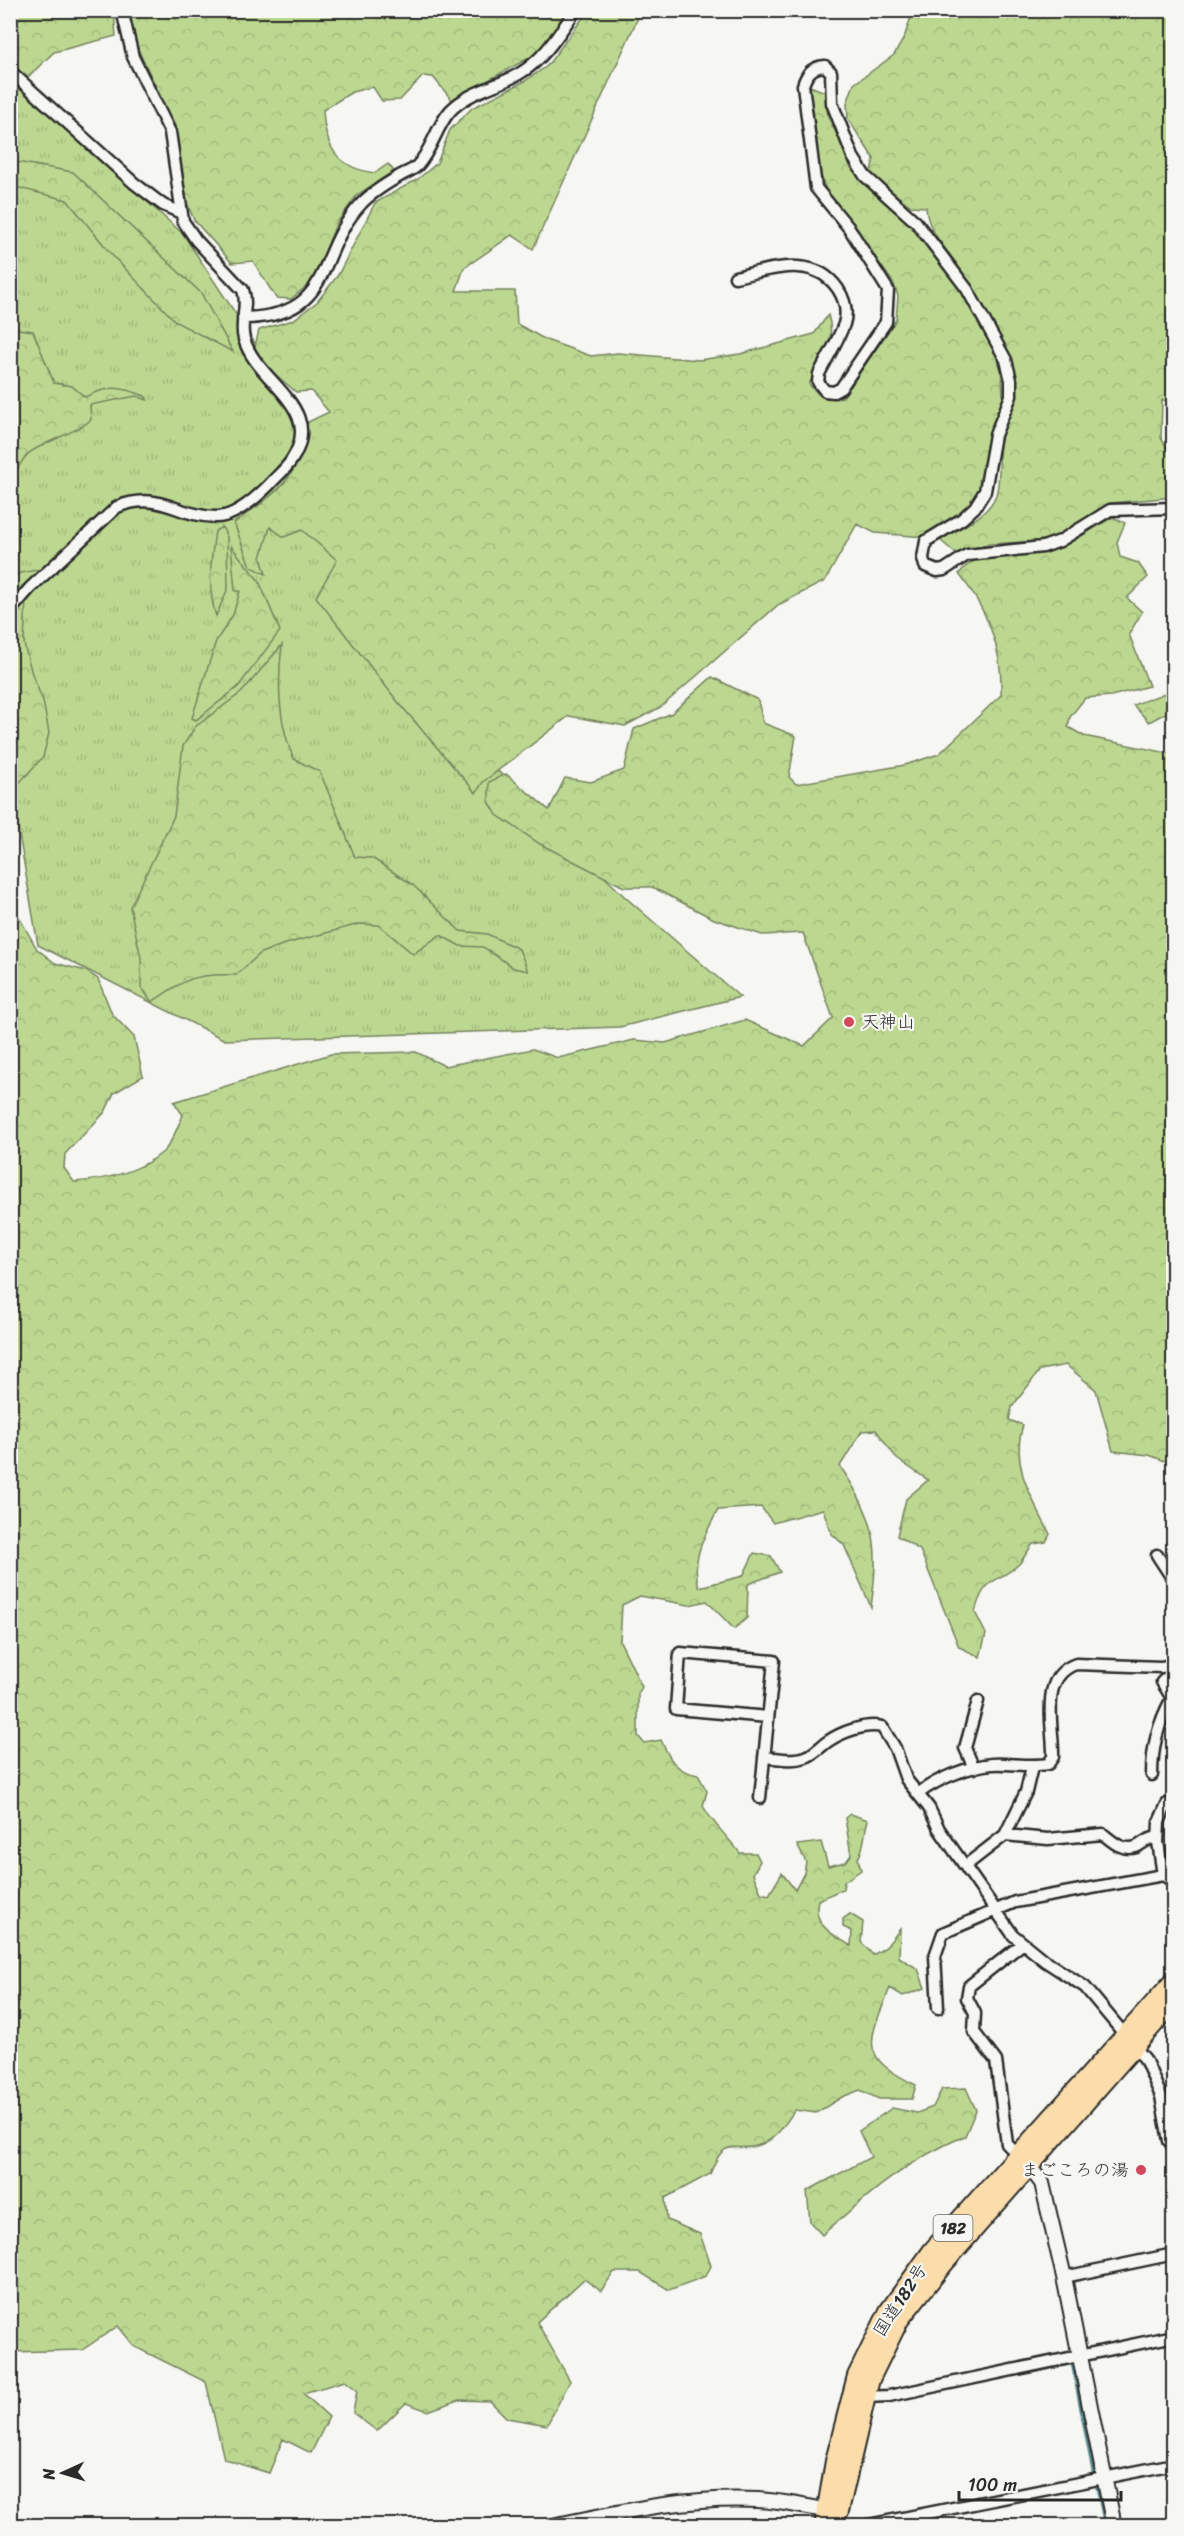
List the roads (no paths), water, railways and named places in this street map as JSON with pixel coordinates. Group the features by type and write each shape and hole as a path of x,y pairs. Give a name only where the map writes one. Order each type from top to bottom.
{"highway":[{"name":"国道182号","path":"829,2520 865,2397 885,2345 899,2320 1025,2161 1128,2042 1173,1981"},
{"name":"国道182号","path":"1128,2042 1173,2001"},
{"name":"国道182号","path":"829,2520 835,2461 857,2376 889,2311 933,2250 1025,2161"}],"street":[{"path":"10,611 30,588 117,507 135,500 144,500 192,513 221,517 235,511 264,490 291,461 297,448 301,421 296,408 253,360 244,338 243,318 246,300 243,290 188,230 181,213 170,132 133,57 122,10"},
{"path":"243,318 270,318 307,298 318,286 347,223 362,203 396,178 415,168 426,155 450,111 472,95 521,73 535,63 576,10"},
{"path":"735,277 791,265 807,267 825,275 835,285 844,298 846,312 844,324 819,375 818,382 825,391 834,392 841,388 886,322 888,290 849,228 816,188 803,85 807,74 816,67 825,66 831,72 832,103 853,157 865,176 916,222 967,288 1006,360 1011,380 1011,396 995,435 986,490 975,507 962,519 926,541 923,558 926,566 937,571 967,555 1043,546 1060,541 1110,510 1173,508"},
{"path":"10,71 134,183 163,205 181,213"},
{"path":"1157,1555 1173,1581"},
{"path":"760,1798 774,1661 680,1653 676,1709 768,1717"},
{"path":"919,1793 930,1785 991,1764 1032,1767 1048,1764 1053,1757 1052,1691 1057,1676 1066,1668 1076,1664 1161,1667 1173,1665"},
{"path":"1152,1775 1152,1748 1169,1712 1172,1698 1162,1682 1173,1671"},
{"path":"974,1768 965,1748 978,1701"},
{"path":"764,1756 791,1759 807,1756 830,1740 873,1725 882,1727 895,1748 906,1779 919,1793 939,1829 996,1912 1022,1944 1085,1987 1098,2000 1152,2072 1169,2116 1169,2141 1173,2147"},
{"path":"964,1866 1005,1835 1026,1792 1032,1767"},
{"path":"1163,1875 1158,1842 1159,1822 1167,1804 1173,1803"},
{"path":"1005,1835 1048,1839 1103,1834 1119,1847 1135,1847 1154,1838 1158,1842"},
{"path":"938,2008 935,1956 943,1933 1015,1902 1033,1898 1163,1875 1173,1882"},
{"path":"1022,1944 969,1986 967,1998 975,2013 974,2032 996,2061 1007,2144 1025,2161 1042,2183 1080,2356 1097,2479 1114,2526"},
{"path":"1064,2277 1173,2254"},
{"path":"865,2397 888,2396 1173,2336"},
{"path":"863,2526 1173,2464"},
{"path":"553,2526 642,2507 733,2500 760,2500 829,2520"}],"waterway":[{"path":"1087,2360 1174,2342"},
{"path":"1072,2363 1094,2477"},
{"path":"1096,2483 1105,2526"}],"place":[{"name":"天神山","path":"849,1022"},
{"name":"まごころの湯","path":"1141,2170"}]}
